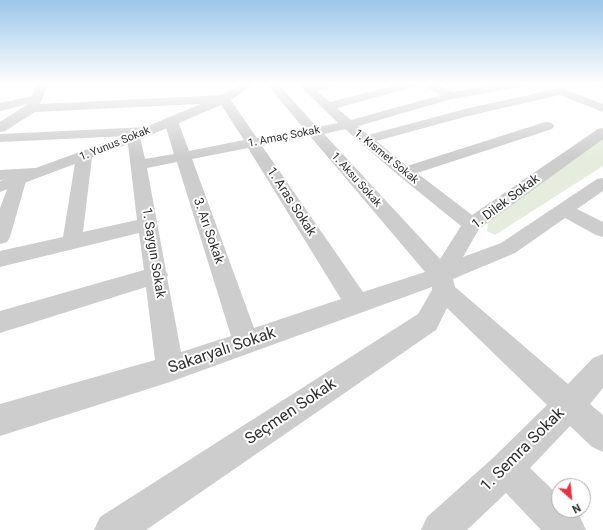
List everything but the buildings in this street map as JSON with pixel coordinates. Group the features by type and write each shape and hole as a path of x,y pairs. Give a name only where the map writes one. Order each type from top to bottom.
{"street":[{"path":"0,119 24,109"},
{"path":"0,128 27,109"},
{"name":"1. Yunus Sokak","path":"0,187 84,157 199,109"},
{"name":"1. Aras Sokak","path":"231,109 358,305"},
{"name":"1. Aksu Sokak","path":"293,109 442,283 603,436"},
{"name":"1. Kısmet Sokak","path":"331,109 365,140 472,225"},
{"name":"1. Amaç Sokak","path":"139,165 347,125 405,109"},
{"path":"365,140 483,109"},
{"name":"3. Arı Sokak","path":"171,121 246,342"},
{"path":"404,172 547,126"},
{"name":"1. Dilek Sokak","path":"442,283 472,225 603,132"},
{"path":"0,138 141,134"},
{"name":"1. Saygın Sokak","path":"141,134 139,165 157,275 170,369"},
{"path":"72,242 84,157"},
{"path":"0,175 41,172"},
{"path":"0,237 18,181"},
{"path":"442,283 508,248 603,183"},
{"path":"564,210 603,230"},
{"path":"0,258 148,224"},
{"path":"0,322 157,275"},
{"name":"Sakaryalı Sokak","path":"0,420 170,369 358,305 442,283"},
{"name":"Seçmen Sokak","path":"118,529 427,322 442,283"},
{"name":"1. Semra Sokak","path":"440,530 506,470 569,405 603,367"},
{"path":"506,470 567,530"}],"green space":[{"path":"603,137 603,166 495,235 487,231 488,222"}]}
